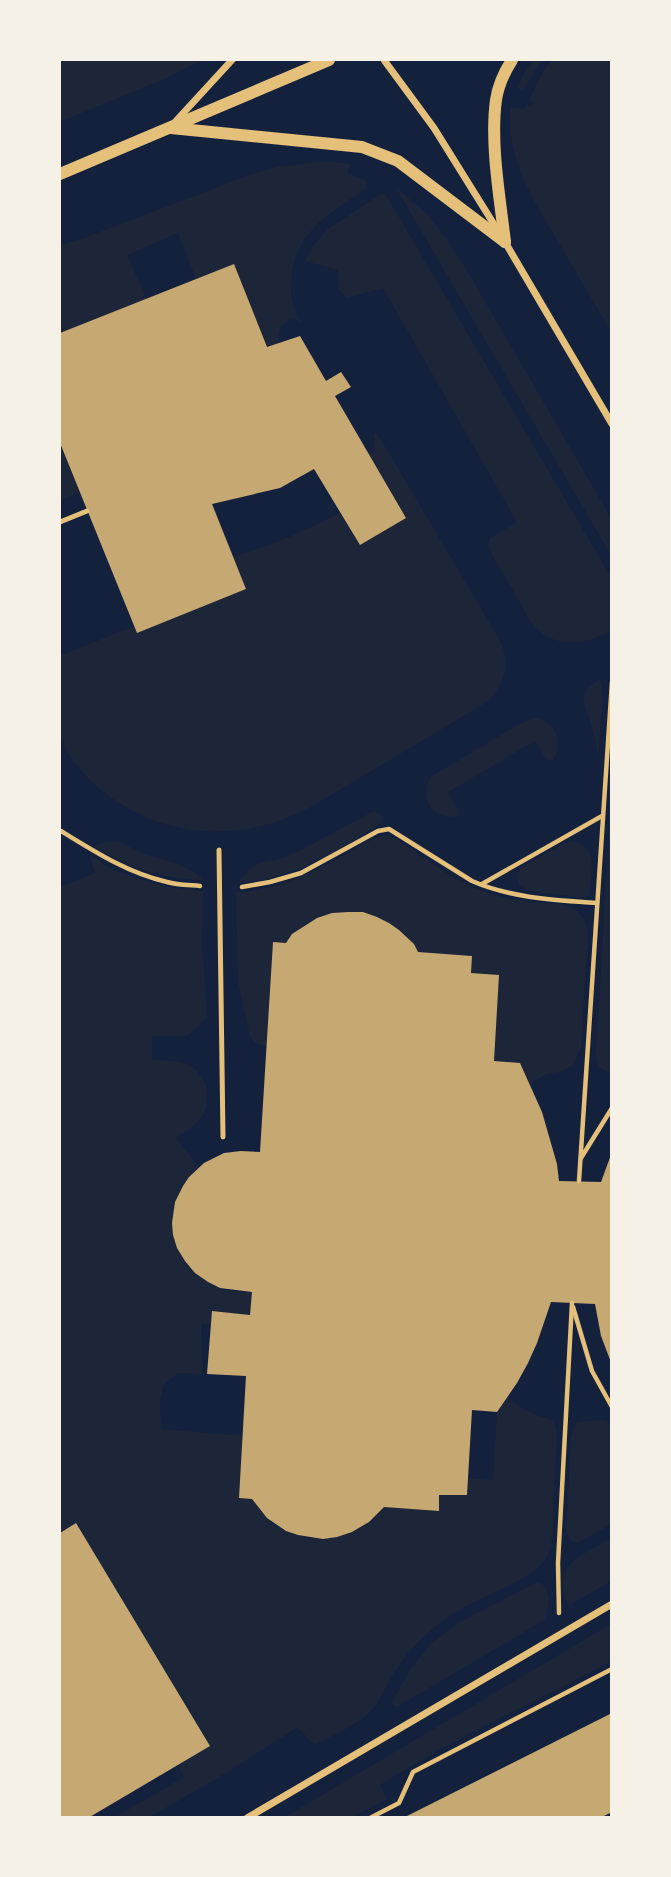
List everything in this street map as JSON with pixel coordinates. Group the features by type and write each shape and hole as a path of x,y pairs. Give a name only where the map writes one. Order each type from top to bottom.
{"street":[{"path":"171,128 232,60"},
{"path":"60,174 329,60"},
{"path":"384,60 434,128 505,242 611,424"},
{"path":"505,242 495,134 496,98 512,60"},
{"path":"171,128 362,147 398,161 505,242"},
{"path":"247,1818 611,1604"}],"lane":[{"path":"60,522 87,511"},
{"path":"219,850 223,1137"}],"path":[{"path":"579,1181 611,682"},
{"path":"481,884 603,816"},
{"path":"242,887 301,873 385,828 481,884 514,895 597,904"},
{"path":"61,831 114,863 138,873 169,883 201,886"},
{"path":"580,1158 611,1108"},
{"path":"559,1635 558,1563 572,1303 592,1371 611,1407"},
{"path":"370,1818 398,1803 413,1772 611,1669"}],"shaded area":[{"path":"60,60 203,60 60,122"},
{"path":"533,60 542,60 523,90 518,89 521,79"},
{"path":"551,60 611,60 611,332 524,181 513,145 511,107 525,109 527,104 531,106 532,102 529,100"},
{"path":"326,161 350,164 347,173 365,180 367,188 328,215 307,236 299,249 294,264 291,292 294,308 302,323 294,319 283,325 278,335 279,343 267,347 234,264 196,279 178,233 127,255 147,300 60,333 60,245 255,173"},
{"path":"396,188 427,214 469,274 611,518 611,555"},
{"path":"381,194 386,195 611,577 611,630 602,635 583,641 562,642 543,634 535,627 488,546 490,538 517,522 383,288 347,298 339,290 338,270 305,261 313,246 328,229"},
{"path":"377,433 501,642 505,667 498,688 487,702 311,807 255,828 198,831 143,816 117,802 83,773 62,740 59,729 60,649 62,655 134,626 137,633 246,589 233,557 288,538 340,513 360,545 405,518 369,455 374,451 373,435"},
{"path":"60,444 79,492 60,501"},
{"path":"600,679 603,696 598,755 584,695 592,684"},
{"path":"536,718 549,724 556,734 558,747 553,761 546,759 535,741 448,792 459,812 458,816 449,817 434,811 426,792 432,776 523,722"},
{"path":"611,800 612,1074 599,1067 596,1054"},
{"path":"374,811 383,817 381,823 331,853 295,870 257,881 238,883 247,871 258,864 301,850"},
{"path":"381,836 397,839 467,885 510,899 564,905 581,915 588,933 581,1047 573,1065 545,1075 530,1084 520,1063 494,1061 499,975 471,973 472,956 418,952 406,936 391,924 373,916 354,913 317,919 300,929 286,943 273,942 267,1046 257,1044 250,1037 238,981 236,892 261,889 297,878"},
{"path":"568,841 578,843 589,852 592,867 589,896 582,898 526,890 519,885 517,876 520,869"},
{"path":"119,842 150,856 179,864 203,880 146,870 94,846"},
{"path":"89,855 134,878 203,891 202,944 207,1017 187,1036 152,1036 152,1059 180,1062 192,1067 206,1086 207,1103 201,1118 176,1138 199,1167 186,1182 178,1199 174,1234 179,1251 188,1266 201,1279 219,1288 252,1292 250,1315 212,1311 211,1325 201,1324 202,1374 178,1373 164,1384 160,1400 161,1429 243,1436 239,1498 252,1499 274,1524 285,1530 297,1535 321,1538 357,1530 384,1507 439,1511 439,1495 467,1495 468,1478 493,1480 497,1412 507,1398 530,1412 554,1421 557,1433 552,1539 542,1564 511,1585 463,1608 431,1630 403,1659 378,1702 365,1717 315,1745 296,1728 150,1817 115,1817 184,1777 178,1765 210,1746 76,1523 60,1533 60,887 95,873"},
{"path":"607,1421 611,1427 611,1524 577,1543 571,1541 566,1533 571,1436 577,1422"},
{"path":"611,1538 611,1581 570,1605 563,1588 568,1568 580,1556"},
{"path":"537,1582 545,1586 549,1598 546,1619 397,1707 394,1706 392,1702 411,1668 431,1644 460,1622"},
{"path":"611,1624 611,1662 465,1736 380,1785 387,1799 353,1817 285,1817"}],"building":[{"path":"234,264 267,347 300,336 326,381 341,372 351,387 335,396 406,518 360,545 314,469 280,488 212,504 246,589 137,633 60,443 60,333"},
{"path":"363,912 399,930 414,944 418,952 472,956 471,973 499,975 494,1061 520,1063 542,1112 557,1164 559,1181 601,1182 612,1152 612,1365 601,1336 595,1304 551,1302 528,1363 497,1412 472,1410 467,1495 439,1495 439,1511 384,1507 369,1522 352,1532 323,1539 286,1531 267,1518 252,1499 239,1498 246,1376 207,1374 212,1311 250,1315 252,1292 220,1288 195,1273 177,1248 172,1223 175,1202 183,1186 204,1163 224,1153 260,1152 273,942 286,943 292,934 317,918 332,913"},
{"path":"76,1523 210,1746 88,1818 60,1818 60,1533"},
{"path":"612,1713 612,1812 600,1818 403,1818"}]}
